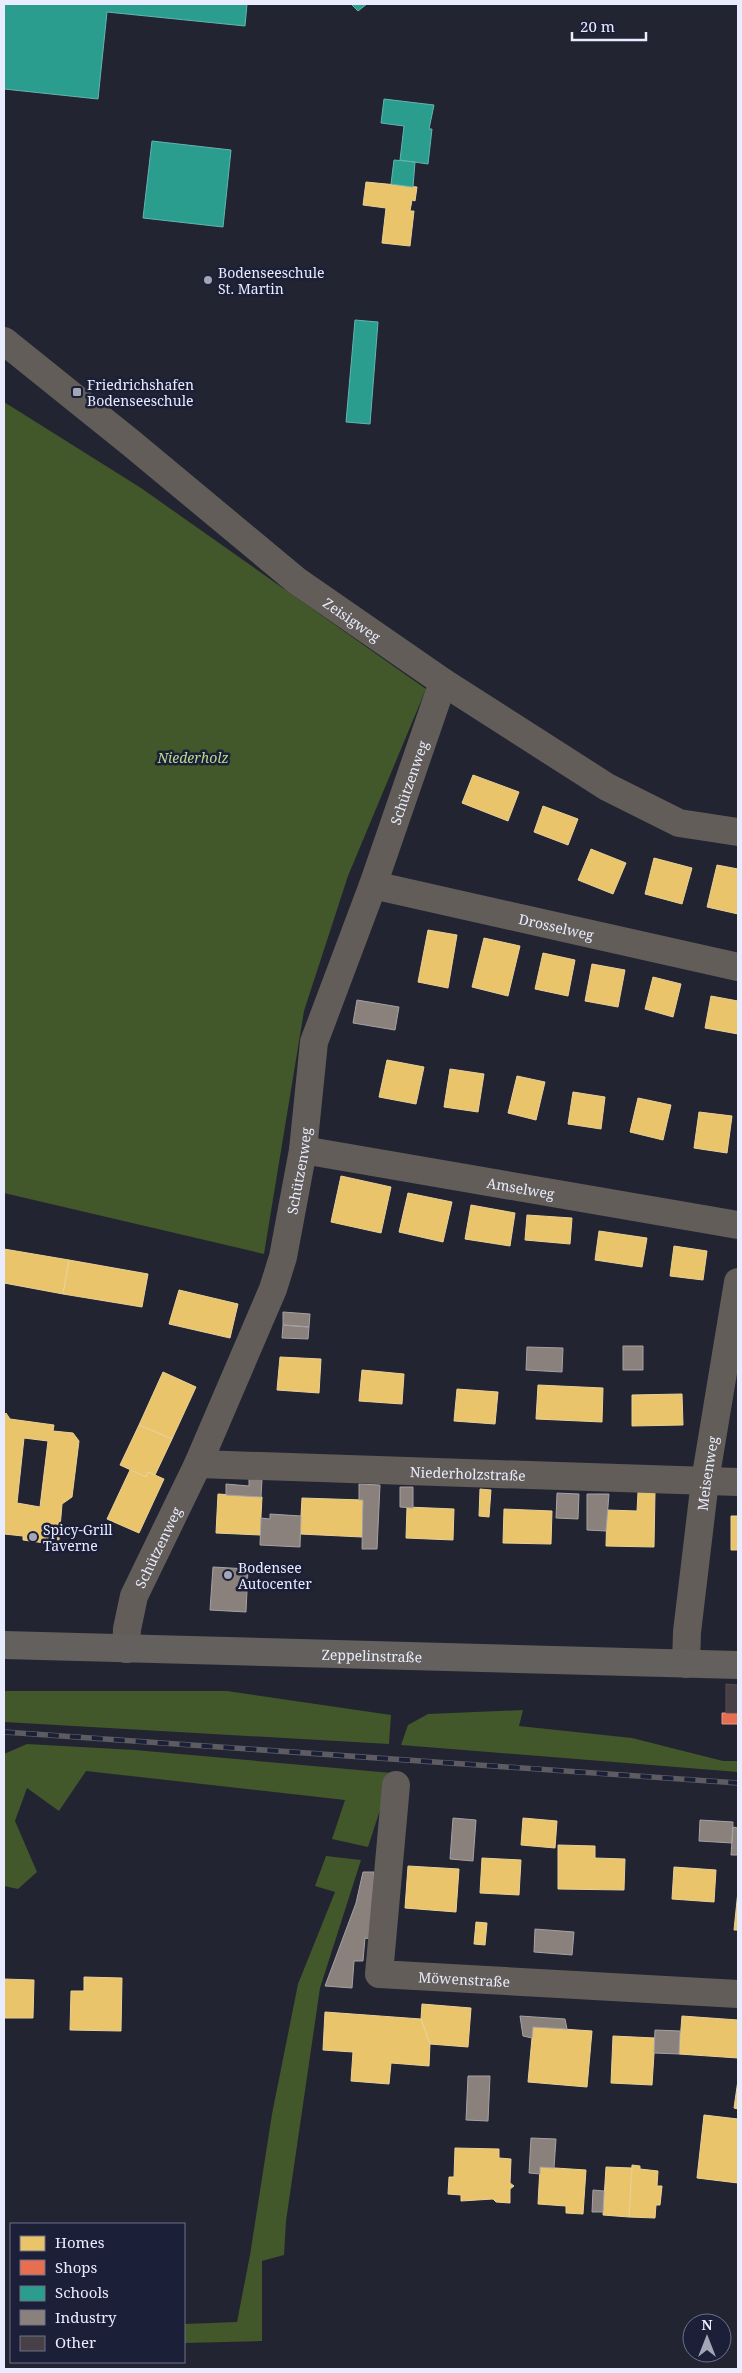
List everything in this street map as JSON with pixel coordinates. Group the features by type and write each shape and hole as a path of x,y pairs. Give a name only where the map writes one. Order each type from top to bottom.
{"main road":[{"name":"Zeppelinstraße","path":"4,1646 738,1665"}],"street":[{"name":"Zeisigweg","path":"4,342 131,443 297,581 443,682 607,787 679,823 738,832"},
{"name":"Schützenweg","path":"126,1649 126,1629 134,1596 198,1464 273,1289 282,1257 303,1150 314,1042 373,885 443,682"},
{"name":"Drosselweg","path":"373,885 738,967"},
{"name":"Amselweg","path":"303,1150 738,1225"},
{"name":"Meisenweg","path":"686,1664 687,1632 705,1481 738,1282"},
{"name":"Niederholzstraße","path":"198,1464 738,1482"},
{"name":"Möwenstraße","path":"396,1785 379,1974 738,1994"}],"green space":[{"name":"Niederholz","path":"4,402 141,488 426,689 348,876 304,1011 264,1254 4,1193"},
{"path":"4,1691 227,1691 391,1715 389,1744 4,1722"},
{"path":"523,1710 519,1726 632,1738 723,1761 738,1761 738,1772 401,1745 408,1725 428,1714"},
{"path":"27,1744 135,1750 392,1773 368,1847 332,1839 345,1800 86,1771 59,1811 27,1788 15,1821 37,1872 18,1889 4,1886 4,1754"},
{"path":"326,1856 361,1860 320,1988 286,2221 284,2255 262,2261 262,2341 185,2343 185,2324 237,2322 250,2255 272,2114 298,1984 335,1892 315,1886"}],"building: Homes":[{"path":"366,182 417,187 415,201 412,200 410,211 414,211 410,246 382,243 386,208 363,205"},
{"path":"473,775 519,792 508,821 462,803"},
{"path":"543,806 578,819 568,845 534,832"},
{"path":"591,849 626,863 613,894 578,880"},
{"path":"654,858 692,868 682,904 645,894"},
{"path":"717,865 738,869 738,914 707,907"},
{"path":"428,930 457,935 448,988 418,982"},
{"path":"484,938 520,946 508,996 472,987"},
{"path":"543,953 575,960 568,996 535,989"},
{"path":"592,964 625,970 618,1007 585,1001"},
{"path":"653,977 681,984 673,1017 645,1009"},
{"path":"711,996 738,1001 738,1034 705,1028"},
{"path":"387,1060 424,1067 416,1104 379,1097"},
{"path":"450,1069 484,1074 478,1112 444,1107"},
{"path":"517,1076 545,1082 536,1120 508,1113"},
{"path":"573,1092 605,1097 601,1129 568,1124"},
{"path":"638,1098 671,1105 663,1140 630,1132"},
{"path":"699,1112 732,1116 727,1153 694,1148"},
{"path":"341,1176 391,1187 381,1233 331,1222"},
{"path":"408,1193 452,1202 443,1242 399,1232"},
{"path":"471,1205 515,1213 510,1246 465,1239"},
{"path":"527,1215 572,1218 570,1244 525,1240"},
{"path":"599,1231 647,1238 642,1267 595,1260"},
{"path":"674,1246 707,1251 703,1280 670,1276"},
{"path":"4,1249 69,1260 63,1294 4,1283"},
{"path":"69,1260 148,1274 142,1307 63,1294"},
{"path":"179,1290 238,1304 230,1338 169,1324"},
{"path":"280,1357 321,1359 319,1393 277,1390"},
{"path":"362,1370 404,1374 402,1404 359,1401"},
{"path":"163,1372 196,1387 172,1439 139,1425"},
{"path":"538,1385 603,1388 602,1422 536,1419"},
{"path":"457,1389 498,1392 495,1424 454,1421"},
{"path":"682,1394 683,1425 632,1426 632,1395"},
{"path":"6,1413 10,1419 54,1425 53,1431 73,1433 79,1441 72,1497 62,1504 59,1540 46,1538 45,1543 23,1540 23,1536 4,1534 4,1416","holes":["24,1438 48,1441 40,1507 17,1503"]},
{"path":"139,1425 172,1439 155,1475 148,1472 146,1477 120,1465"},
{"path":"130,1470 146,1477 148,1472 164,1479 139,1533 107,1519"},
{"path":"480,1489 491,1490 489,1517 479,1516"},
{"path":"638,1492 655,1492 654,1547 606,1546 607,1510 637,1511"},
{"path":"218,1494 262,1497 260,1535 216,1533"},
{"path":"302,1498 363,1500 362,1537 300,1534"},
{"path":"407,1507 454,1509 453,1540 406,1538"},
{"path":"504,1509 552,1511 551,1544 503,1543"},
{"path":"731,1516 738,1516 738,1550 731,1550"},
{"path":"523,1818 557,1821 555,1848 521,1845"},
{"path":"558,1845 595,1846 595,1858 625,1859 624,1890 558,1889"},
{"path":"482,1858 521,1860 519,1895 480,1893"},
{"path":"408,1866 459,1869 456,1912 405,1908"},
{"path":"674,1867 716,1870 714,1902 672,1899"},
{"path":"738,1891 738,1930 734,1930"},
{"path":"476,1922 487,1923 485,1945 474,1944"},
{"path":"84,1977 122,1978 121,2031 70,2030 71,1991 84,1991"},
{"path":"4,1979 34,1980 33,2018 4,2018"},
{"path":"422,2004 471,2008 468,2047 430,2044 421,2019"},
{"path":"325,2012 421,2019 430,2044 429,2066 391,2063 389,2084 351,2081 353,2052 323,2050"},
{"path":"682,2016 738,2020 738,2058 679,2054"},
{"path":"533,2027 592,2031 587,2087 528,2082"},
{"path":"613,2036 655,2038 652,2085 611,2083"},
{"path":"738,2080 738,2109 734,2108"},
{"path":"704,2115 738,2119 738,2183 697,2178"},
{"path":"455,2148 499,2149 499,2158 511,2159 510,2183 514,2186 510,2189 510,2203 496,2202 493,2199 461,2201 461,2195 448,2194 449,2177 454,2177"},
{"path":"632,2165 640,2166 640,2169 658,2171 657,2186 662,2186 660,2205 656,2205 655,2218 629,2217"},
{"path":"540,2167 586,2170 583,2214 566,2213 566,2206 538,2204"},
{"path":"606,2167 632,2168 629,2217 603,2215"}],"building: Shops":[{"path":"722,1713 738,1713 738,1724 722,1724"}],"building: Schools":[{"path":"4,4 247,4 245,26 107,12 98,99 4,89"},
{"path":"351,4 367,4 358,11"},
{"path":"384,99 434,105 429,129 432,129 428,164 400,160 404,126 381,123"},
{"path":"152,141 231,150 223,227 143,218"},
{"path":"394,160 415,162 413,187 391,184"},
{"path":"355,320 378,322 370,424 346,422"}],"building: Industry":[{"path":"357,1000 399,1007 395,1030 353,1023"},
{"path":"283,1312 310,1314 309,1327 283,1325"},
{"path":"283,1325 309,1327 308,1339 282,1338"},
{"path":"623,1346 643,1346 643,1370 623,1370"},
{"path":"527,1347 563,1348 562,1372 526,1370"},
{"path":"249,1478 262,1479 261,1497 226,1495 226,1484 249,1486"},
{"path":"359,1484 380,1485 377,1549 362,1549 363,1500 359,1500"},
{"path":"400,1487 413,1487 413,1508 400,1507"},
{"path":"557,1493 579,1494 578,1519 556,1518"},
{"path":"587,1494 609,1494 606,1531 587,1530"},
{"path":"270,1514 301,1516 300,1547 260,1545 261,1518 270,1519"},
{"path":"213,1567 248,1569 246,1612 210,1610"},
{"path":"453,1818 476,1820 473,1861 450,1859"},
{"path":"700,1820 733,1822 732,1843 699,1841"},
{"path":"733,1827 738,1828 738,1855 731,1855"},
{"path":"363,1872 374,1872 371,1939 365,1938 363,1961 354,1961 352,1988 325,1986 356,1903"},
{"path":"535,1929 574,1932 572,1955 534,1952"},
{"path":"520,2016 565,2019 567,2029 533,2027 532,2038 523,2036"},
{"path":"655,2030 680,2031 679,2054 654,2053"},
{"path":"468,2076 490,2076 488,2121 466,2120"},
{"path":"531,2138 556,2139 554,2168 540,2167 540,2174 529,2173"},
{"path":"593,2190 604,2191 603,2212 592,2212"}],"building: Other":[{"path":"726,1684 738,1685 738,1713 726,1713"}],"railway":[{"path":"4,1732 738,1783"}],"place":[{"name":"Bodenseeschule St. Martin","path":"208,280"},
{"name":"Friedrichshafen Bodenseeschule","path":"77,392"},
{"name":"Spicy-Grill Taverne","path":"33,1537"},
{"name":"Bodensee Autocenter","path":"228,1575"}]}
